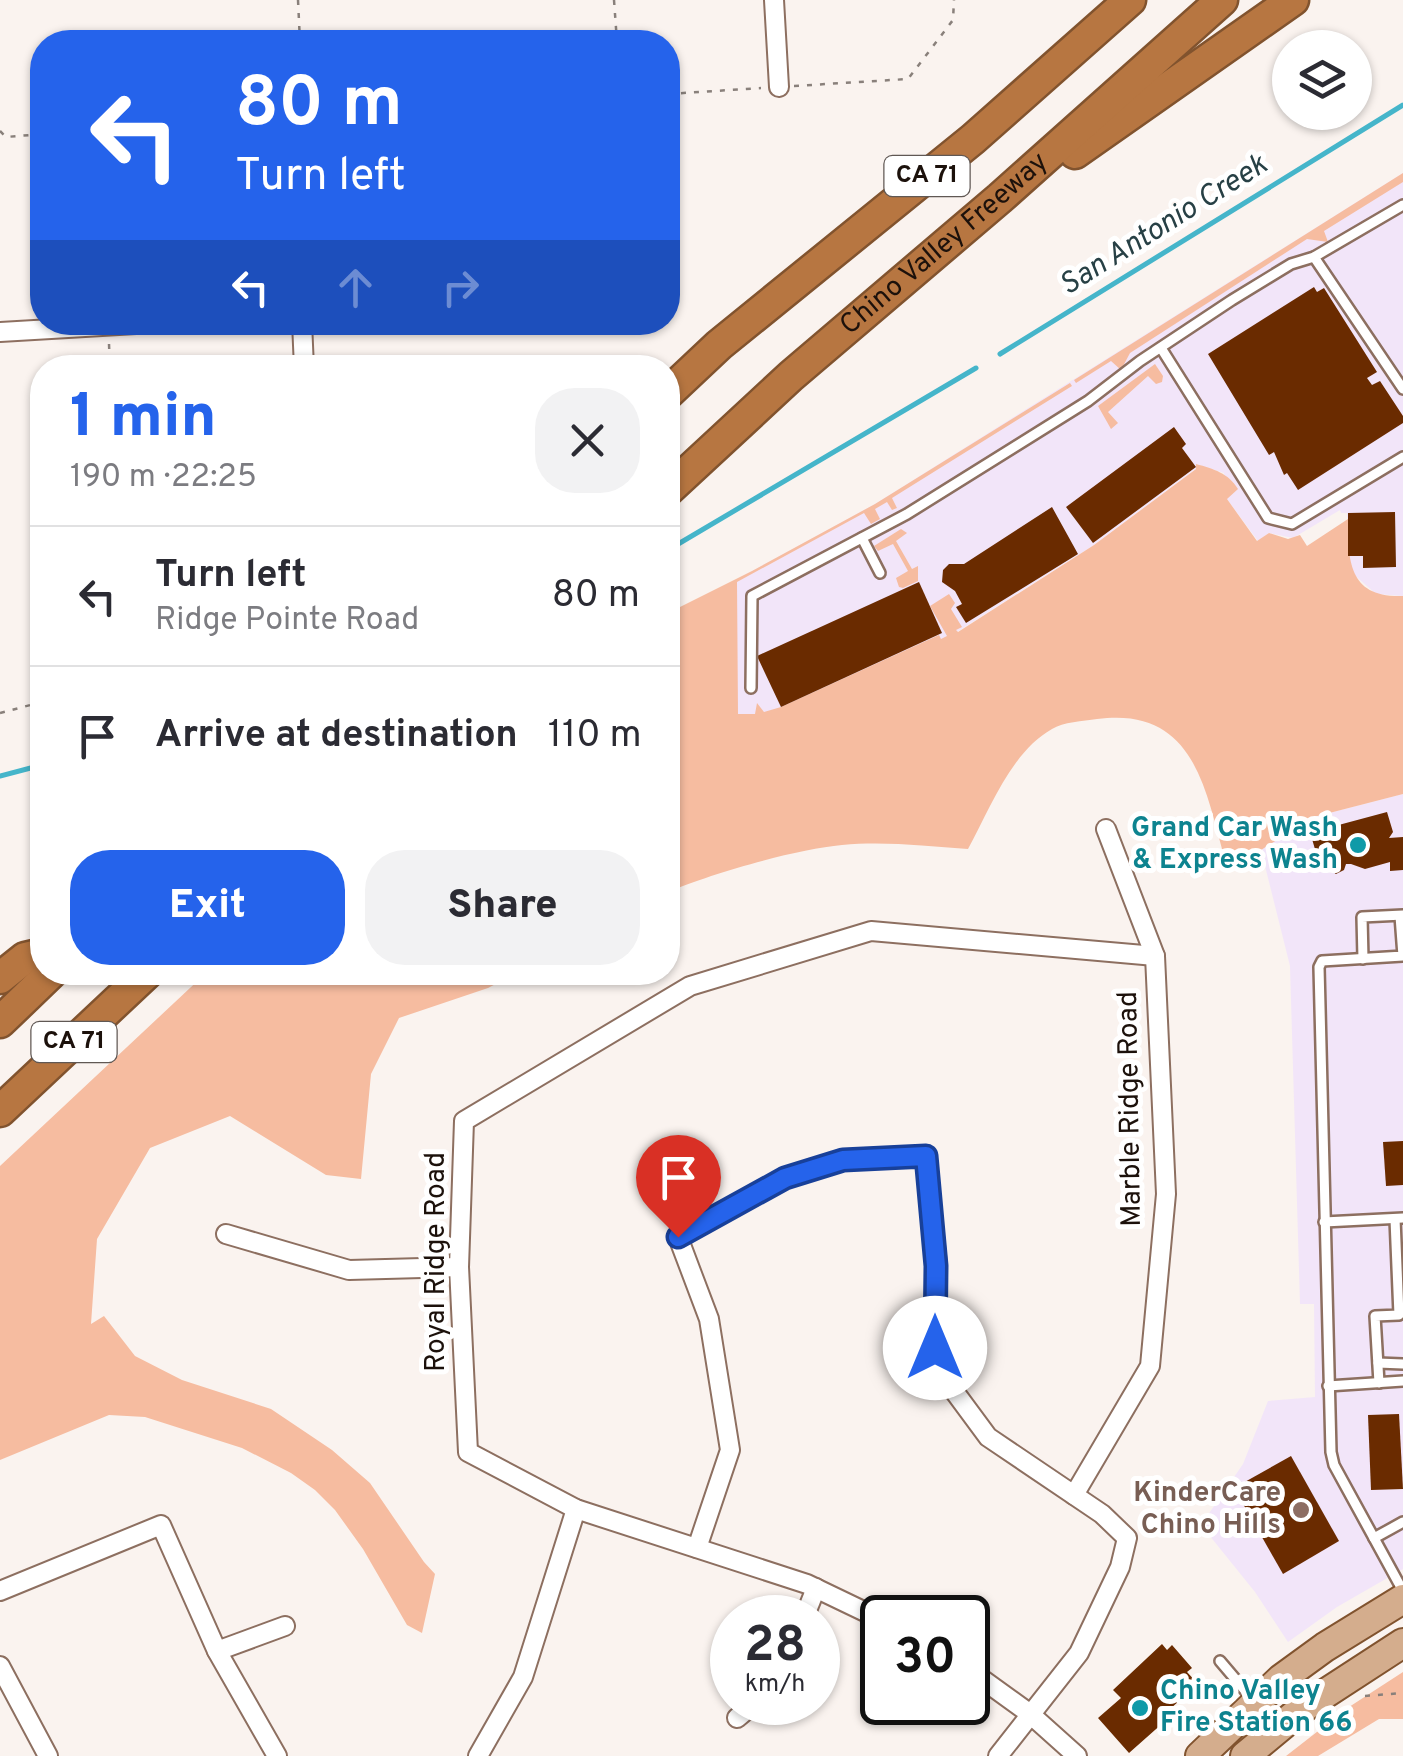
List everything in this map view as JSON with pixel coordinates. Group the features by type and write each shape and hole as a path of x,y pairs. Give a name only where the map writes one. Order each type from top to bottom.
{"highway":[{"path":"1090,32 1109,0"},
{"name":"CA 71","path":"680,382 719,345 972,139 1130,0"},
{"name":"Chino Valley Freeway","path":"680,479 1222,0"},
{"path":"1000,198 1034,185 1154,95 1293,0"},
{"path":"0,978 30,957"},
{"name":"CA 71","path":"0,1022 38,985"},
{"name":"CA 71","path":"0,1110 134,985"}],"main road":[{"path":"1200,1756 1281,1678 1403,1599"},
{"path":"1352,1689 1337,1674 1344,1664 1403,1622"},
{"path":"1245,1756 1302,1708 1352,1689 1403,1643"}],"street":[{"path":"774,0 779,86"},
{"path":"0,332 30,330"},
{"name":"Marble Ridge Road","path":"1074,1496 1150,1366 1166,1194 1155,956 1106,828"},
{"name":"Royal Ridge Road","path":"860,1609 816,1588 576,1508 468,1452 460,1267 464,1121 690,986 871,931 1155,956"},
{"path":"697,1548 730,1450 709,1319 678,1237 785,1178 843,1160 926,1156 936,1266 937,1368 988,1438 1102,1514 1127,1538 1120,1567 1078,1653 998,1756"},
{"path":"226,1234 350,1270 460,1267"},
{"path":"478,1756 523,1677 576,1508"},
{"path":"0,1591 160,1525 217,1651 277,1756"},
{"path":"813,1595 816,1588"},
{"path":"217,1651 285,1626"},
{"path":"0,1666 48,1756"},
{"path":"990,1684 1029,1712 1077,1756"}],"lane":[{"path":"751,688 752,596 862,538 1037,434 1291,264 1314,257 1403,205"},
{"path":"1314,257 1403,389"},
{"path":"1161,348 1268,518 1292,524 1403,457"},
{"path":"862,538 880,573"},
{"path":"1364,958 1362,918 1402,916 1403,956 1322,962 1319,968 1328,1386 1334,1464 1403,1591"},
{"path":"1324,1222 1399,1218 1399,1314 1375,1316 1379,1383"},
{"path":"1378,1362 1403,1364"},
{"path":"1328,1386 1403,1382"},
{"path":"1374,1538 1403,1522"},
{"path":"1220,1661 1256,1703"}],"path":[{"path":"298,0 299,30"},
{"path":"614,0 616,30"},
{"path":"680,93 908,79 953,20 954,0"},
{"path":"0,130 6,137 30,135"},
{"path":"109,344 109,355"},
{"path":"0,713 30,705"},
{"path":"1352,1689 1403,1692"}],"shaded area":[{"path":"1403,173 1403,596 1376,594 1351,572 1347,513 1340,510 1293,538 1269,533 1258,541 1226,498 1224,473 1196,464 1197,468 1094,545 946,639 727,732 728,584 875,504"},
{"path":"1403,173 1403,182 1324,231 1328,242 1307,239 1130,353 1121,370 1111,361 1076,383 1074,380"},
{"path":"1155,364 1163,376 1162,382 1156,384 1148,376 1108,412 1118,423 1111,429 1098,406"},
{"path":"1070,383 1072,386 892,498 897,508 892,510 887,502 875,509 880,519 871,524 864,513 737,582 738,714 755,714 757,703 764,712 781,707 939,635 941,639 947,636 930,606 949,594 955,603 951,609 962,627 958,632 1094,545 1196,469 1196,464 1220,472 1238,489 1227,499 1257,541 1269,533 1288,539 1300,535 1307,546 1348,519 1351,563 1362,584 1385,595 1403,596 1403,794 1306,819 1295,833 1288,833 1261,850 1225,860 1201,780 1175,739 1155,725 1130,718 1080,721 1052,729 1025,752 1003,783 968,849 905,844 823,847 754,863 680,888 680,607 875,504"},
{"path":"901,529 907,533 896,541 912,569 918,566 918,581 903,588 896,578 908,571 893,544 878,551 874,546"},
{"path":"1403,794 1403,1569 1337,1607 1288,1642 1255,1592 1201,1525 1243,1464 1268,1401 1315,1397 1314,1304 1300,1304 1290,966 1261,850 1288,832 1295,832 1306,819"},
{"path":"193,985 494,985 399,1018 371,1074 361,1179 326,1175 230,1116 150,1148 97,1239 91,1324 104,1316 135,1356 182,1380 271,1409 332,1450 370,1483 435,1574 422,1633 407,1625 363,1549 335,1510 291,1473 242,1448 145,1417 109,1415 0,1460 0,1166"},
{"path":"1403,1672 1403,1719 1379,1719 1318,1756 1286,1756 1349,1707"}],"building":[{"path":"1314,287 1317,292 1324,288 1377,372 1367,378 1372,385 1380,381 1403,416 1403,423 1298,490 1287,473 1284,475 1274,452 1269,455 1208,354"},
{"path":"1174,427 1186,444 1182,448 1196,467 1093,543 1066,507"},
{"path":"1052,507 1078,554 966,623 956,607 962,604 955,591 942,582 943,570 949,564 964,564"},
{"path":"1395,512 1396,567 1363,568 1363,556 1348,556 1348,513"},
{"path":"919,582 942,633 781,707 757,656"},
{"name":"Grand Car Wash & Express Wash","path":"1387,812 1393,832 1389,838 1403,837 1403,870 1390,871 1390,862 1365,869 1346,864 1336,874 1329,869 1334,851 1317,856 1312,839 1321,836 1320,830"},
{"path":"1403,1141 1403,1185 1386,1186 1383,1142"},
{"path":"1399,1414 1403,1489 1371,1490 1368,1415"},
{"path":"1291,1456 1339,1541 1283,1574 1234,1488"},
{"name":"Chino Valley Fire Station 66","path":"1162,1644 1167,1650 1172,1645 1192,1668 1187,1672 1198,1684 1129,1753 1098,1718 1121,1698 1113,1690"}],"waterway":[{"name":"San Antonio Creek","path":"1000,354 1403,105"},
{"name":"San Antonio Creek","path":"680,543 976,368"},
{"name":"San Antonio Creek","path":"0,776 30,768"}],"place":[{"name":"Grand Car Wash & Express Wash","path":"1358,845"},
{"name":"KinderCare Chino Hills","path":"1301,1510"},
{"name":"Chino Valley Fire Station 66","path":"1140,1708"}],"route":[{"path":"678,1237 785,1178 843,1160 926,1156 936,1266 935,1348"}]}
